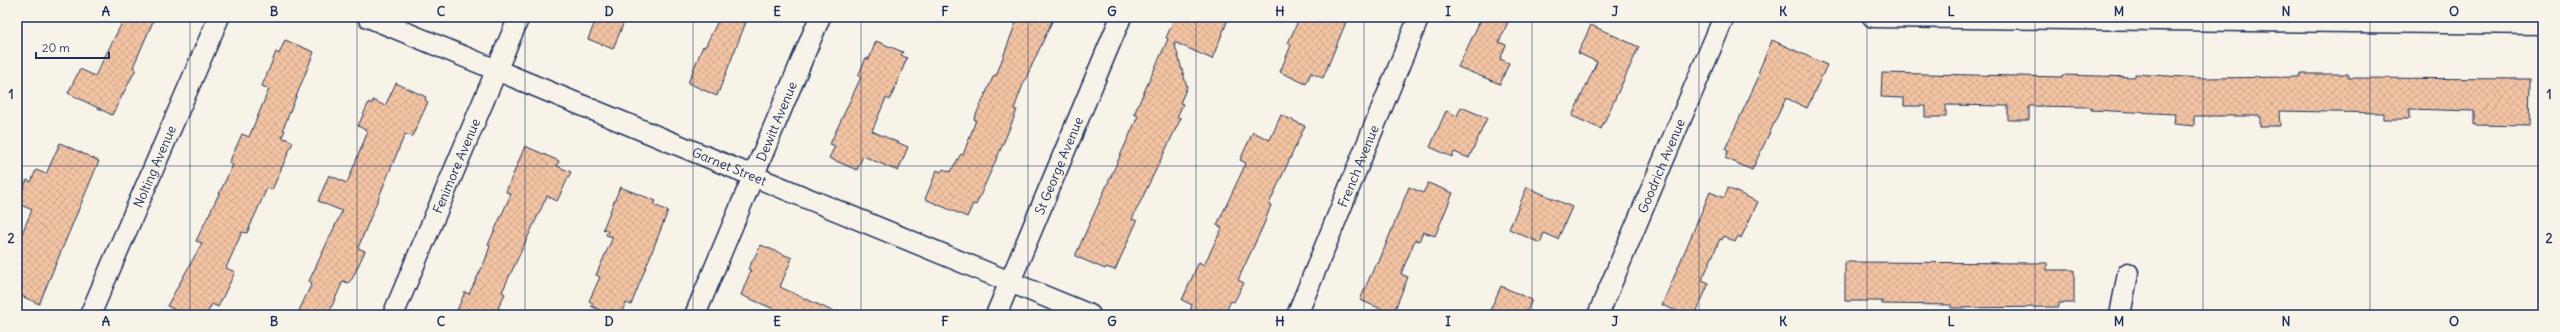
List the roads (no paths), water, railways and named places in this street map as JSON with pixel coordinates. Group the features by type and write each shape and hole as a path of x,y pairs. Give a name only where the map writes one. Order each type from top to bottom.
{"street":[{"name":"Nolting Avenue","path":"90,315 219,17"},
{"name":"Garnet Street","path":"368,17 1090,315"},
{"name":"Fenimore Avenue","path":"393,315 519,17"},
{"name":"Dewitt Avenue","path":"695,315 820,17"},
{"name":"St George Avenue","path":"996,315 1121,17"},
{"name":"French Avenue","path":"1296,315 1419,17"},
{"name":"Goodrich Avenue","path":"1598,315 1724,17"},
{"path":"1873,17 2543,24"},
{"path":"2120,315 2128,274"}]}
